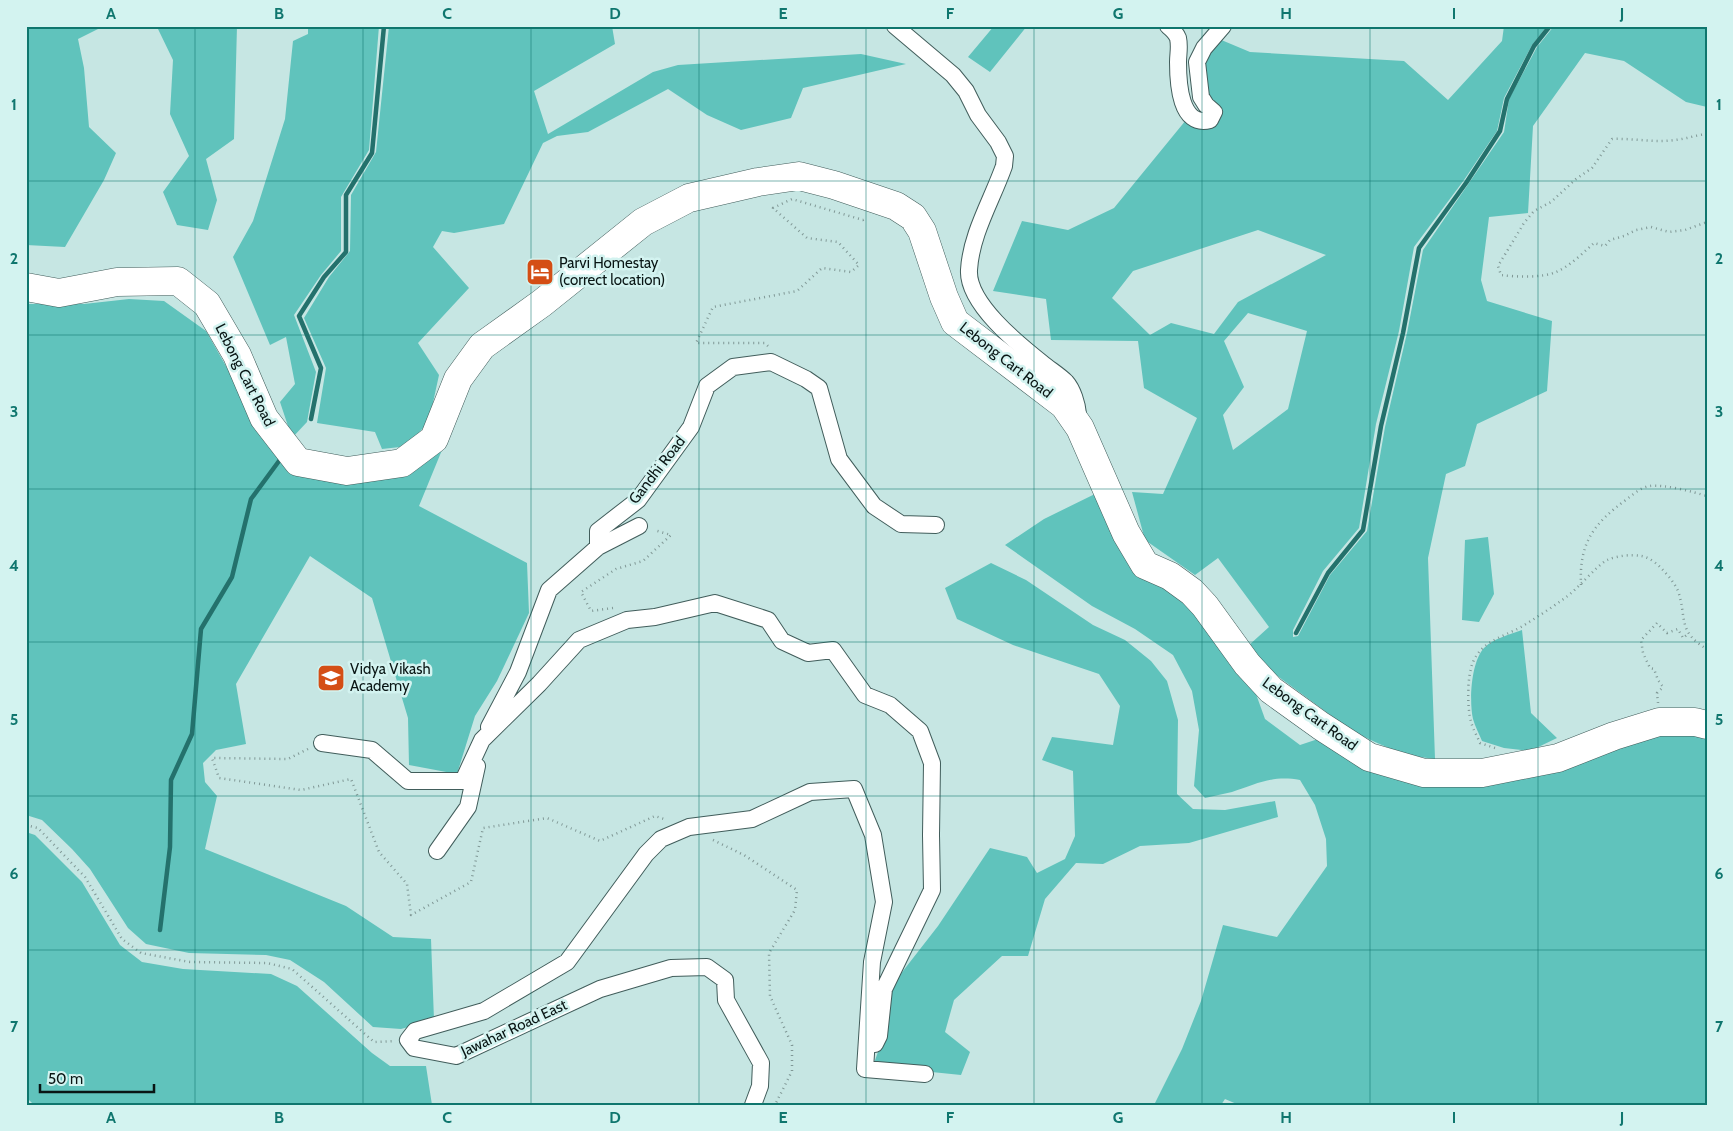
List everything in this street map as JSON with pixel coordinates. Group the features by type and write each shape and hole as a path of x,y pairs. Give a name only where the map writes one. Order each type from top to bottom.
{"highway":[{"name":"Lebong Cart Road","path":"26,287 59,293 117,282 178,281 206,304 237,355 264,418 298,462 347,471 402,463 434,439 458,379 482,346 542,303 643,222 689,198 758,182 799,176 834,185 896,206 912,217 922,231 944,297 956,322 1064,405 1080,428 1126,533 1145,565 1170,576 1192,592 1210,613 1247,664 1271,690 1369,757 1424,773 1482,773 1558,758 1614,736 1659,722 1695,722 1707,725"}],"street":[{"path":"895,26 953,75 966,91 978,115 998,142 1005,156 1004,166 976,239 969,270 969,283 975,297 1019,344 1066,383 1077,404 1080,428"},
{"path":"1168,26 1178,38 1180,50 1178,60 1179,87 1184,106 1194,119 1202,122 1210,120 1214,112 1206,106 1201,96 1198,62 1204,48 1222,26"},
{"name":"Gandhi Road","path":"598,548 598,531 638,500 690,427 707,386 733,366 771,362 806,379 819,388 839,459 874,506 901,524 936,525"},
{"path":"322,743 372,750 408,781 463,781 482,740 518,672 549,590 598,548 639,526"},
{"path":"437,851 468,807 482,740 539,684 579,640 628,620 655,617 715,603 768,620 782,640 808,653 833,650 865,695 890,705 920,731 932,763 930,834 932,890 884,989 878,1036 865,1069 925,1074"},
{"name":"Jawahar Road East","path":"753,1105 760,1086 761,1063 726,1000 725,980 707,967 671,968 600,989 456,1056 414,1048 408,1040 415,1031 484,1011 567,962 646,854 661,839 689,827 752,819 810,792 854,789 874,835 884,902 872,962 865,1069"}],"path":[{"path":"1707,134 1676,140 1654,141 1612,138 1592,168 1576,179 1551,202 1534,211 1524,223 1498,266 1501,275 1518,277 1546,275 1566,266 1594,243 1605,246 1610,240 1636,230 1651,227 1669,232 1685,230 1707,222"},
{"path":"772,349 764,343 696,343 713,307 797,291 822,268 851,272 860,265 838,242 807,238 773,208 792,199 863,220 896,206"},
{"path":"1581,586 1582,555 1589,537 1597,524 1628,498 1650,486 1673,488 1707,496"},
{"path":"621,606 591,611 581,592 616,569 644,561 671,535 639,526"},
{"path":"1501,750 1480,743 1471,720 1469,683 1473,662 1480,649 1496,638 1519,628 1541,615 1581,586 1606,561 1613,558 1635,556 1648,558 1658,565 1673,581 1678,592 1683,622 1688,634 1707,649"},
{"path":"1659,722 1657,693 1663,687 1654,669 1650,668 1643,653 1641,640 1657,623 1667,633 1678,629 1683,638 1688,634"},
{"path":"322,743 288,759 212,758 219,778 301,790 351,779 379,852 407,884 411,915 471,882 483,828 547,818 600,841 655,816 689,827 744,855 796,890 795,910 769,953 770,996 792,1045 792,1071 775,1105"},
{"path":"26,825 38,828 85,877 122,940 141,953 190,962 267,963 292,969 374,1042 408,1040"}],"shaded area":[{"path":"26,26 104,26 78,39 84,68 89,127 116,153 104,180 65,247 26,245"},
{"path":"139,26 237,26 234,139 206,159 217,200 208,230 177,225 163,192 189,156 170,114 173,60 158,29"},
{"path":"308,26 379,26 369,150 341,197 341,251 321,275 294,315 316,372 307,422 292,438 280,402 295,384 286,337 270,345 233,257 253,221 285,119 293,41 308,34"},
{"path":"389,26 612,26 615,44 534,91 548,134 653,72 678,65 861,54 906,64 803,88 791,118 741,130 707,115 668,89 588,132 557,136 543,143 504,224 454,233 442,231 433,247 469,288 418,343 439,375 429,421 417,435 400,447 382,449 375,432 317,423 326,368 304,318 329,277 350,251 351,195 376,152"},
{"path":"994,26 1027,26 990,72 968,57"},
{"path":"1504,26 1547,26 1532,45 1504,98 1497,131 1464,180 1414,247 1399,331 1376,424 1359,528 1323,571 1293,630 1293,637 1298,636 1330,575 1367,531 1385,427 1407,333 1423,250 1504,132 1509,99 1537,47 1554,26 1707,26 1707,107 1686,102 1624,61 1585,53 1533,126 1528,213 1489,217 1481,280 1487,301 1552,321 1547,391 1477,424 1465,466 1446,474 1428,558 1435,759 1405,755 1352,731 1268,669 1248,646 1269,627 1218,558 1195,575 1145,540 1132,492 1163,494 1197,418 1144,388 1138,341 1051,340 1046,299 993,291 1022,221 1068,230 1114,208 1186,120 1211,123 1203,95 1200,64 1219,39 1250,52 1404,61 1448,100 1502,41","holes":["1258,230 1326,255 1238,302 1214,334 1171,323 1150,335 1112,298 1133,271","1248,313 1307,331 1288,409 1233,450 1223,415 1244,387 1224,341"]},
{"path":"129,299 164,301 206,331 263,431 336,477 449,433 419,506 527,563 529,613 497,681 475,716 457,774 409,765 408,718 372,598 310,556 236,684 246,744 216,750 203,763 205,782 217,796 205,849 346,906 393,937 431,939 434,1020 401,1029 373,1027 324,982 290,960 266,955 189,953 146,944 128,928 90,869 72,849 42,820 26,815 26,304 84,304"},
{"path":"1101,491 1142,568 1221,633 1256,694 1265,719 1300,745 1318,739 1423,778 1655,733 1707,737 1707,1105 1239,1105 1225,1099 1221,1105 1154,1105 1182,1049 1201,1001 1223,925 1277,937 1327,866 1326,839 1315,805 1300,780 1273,779 1205,798 1194,786 1199,730 1192,691 1173,655 1135,629 1092,606 1005,545 1044,519"},
{"path":"1488,537 1494,594 1479,622 1462,620 1465,540"},
{"path":"991,563 1026,580 1093,625 1125,640 1151,661 1167,681 1178,720 1177,794 1193,809 1225,810 1275,801 1278,817 1189,843 1140,846 1103,864 1076,863 1045,899 1028,956 1002,956 954,1000 945,1032 970,1052 961,1075 873,1066 884,1035 889,989 938,926 990,848 1027,857 1037,873 1065,859 1075,836 1073,771 1042,760 1052,737 1113,745 1120,706 1099,674 1013,645 957,619 945,588"},
{"path":"1522,630 1531,713 1557,738 1530,751 1504,748 1482,741 1474,722 1472,711 1472,682 1476,662 1480,654 1492,642"},
{"path":"26,832 35,835 82,882 120,945 142,962 183,969 271,974 297,986 372,1053 390,1066 426,1066 432,1105 34,1105 26,1097"}],"waterway":[{"path":"311,419 321,368 299,316 324,277 346,252 346,195 372,153 384,26"},
{"path":"1296,633 1328,573 1363,530 1381,426 1403,333 1419,248 1466,183 1500,131 1507,99 1534,46 1550,26"},
{"path":"160,930 170,847 171,780 192,734 201,629 232,577 251,499 279,461"}],"place":[{"name":"Parvi Homestay (correct location)","path":"540,272"},
{"name":"Vidya Vikash Academy","path":"331,678"}]}
